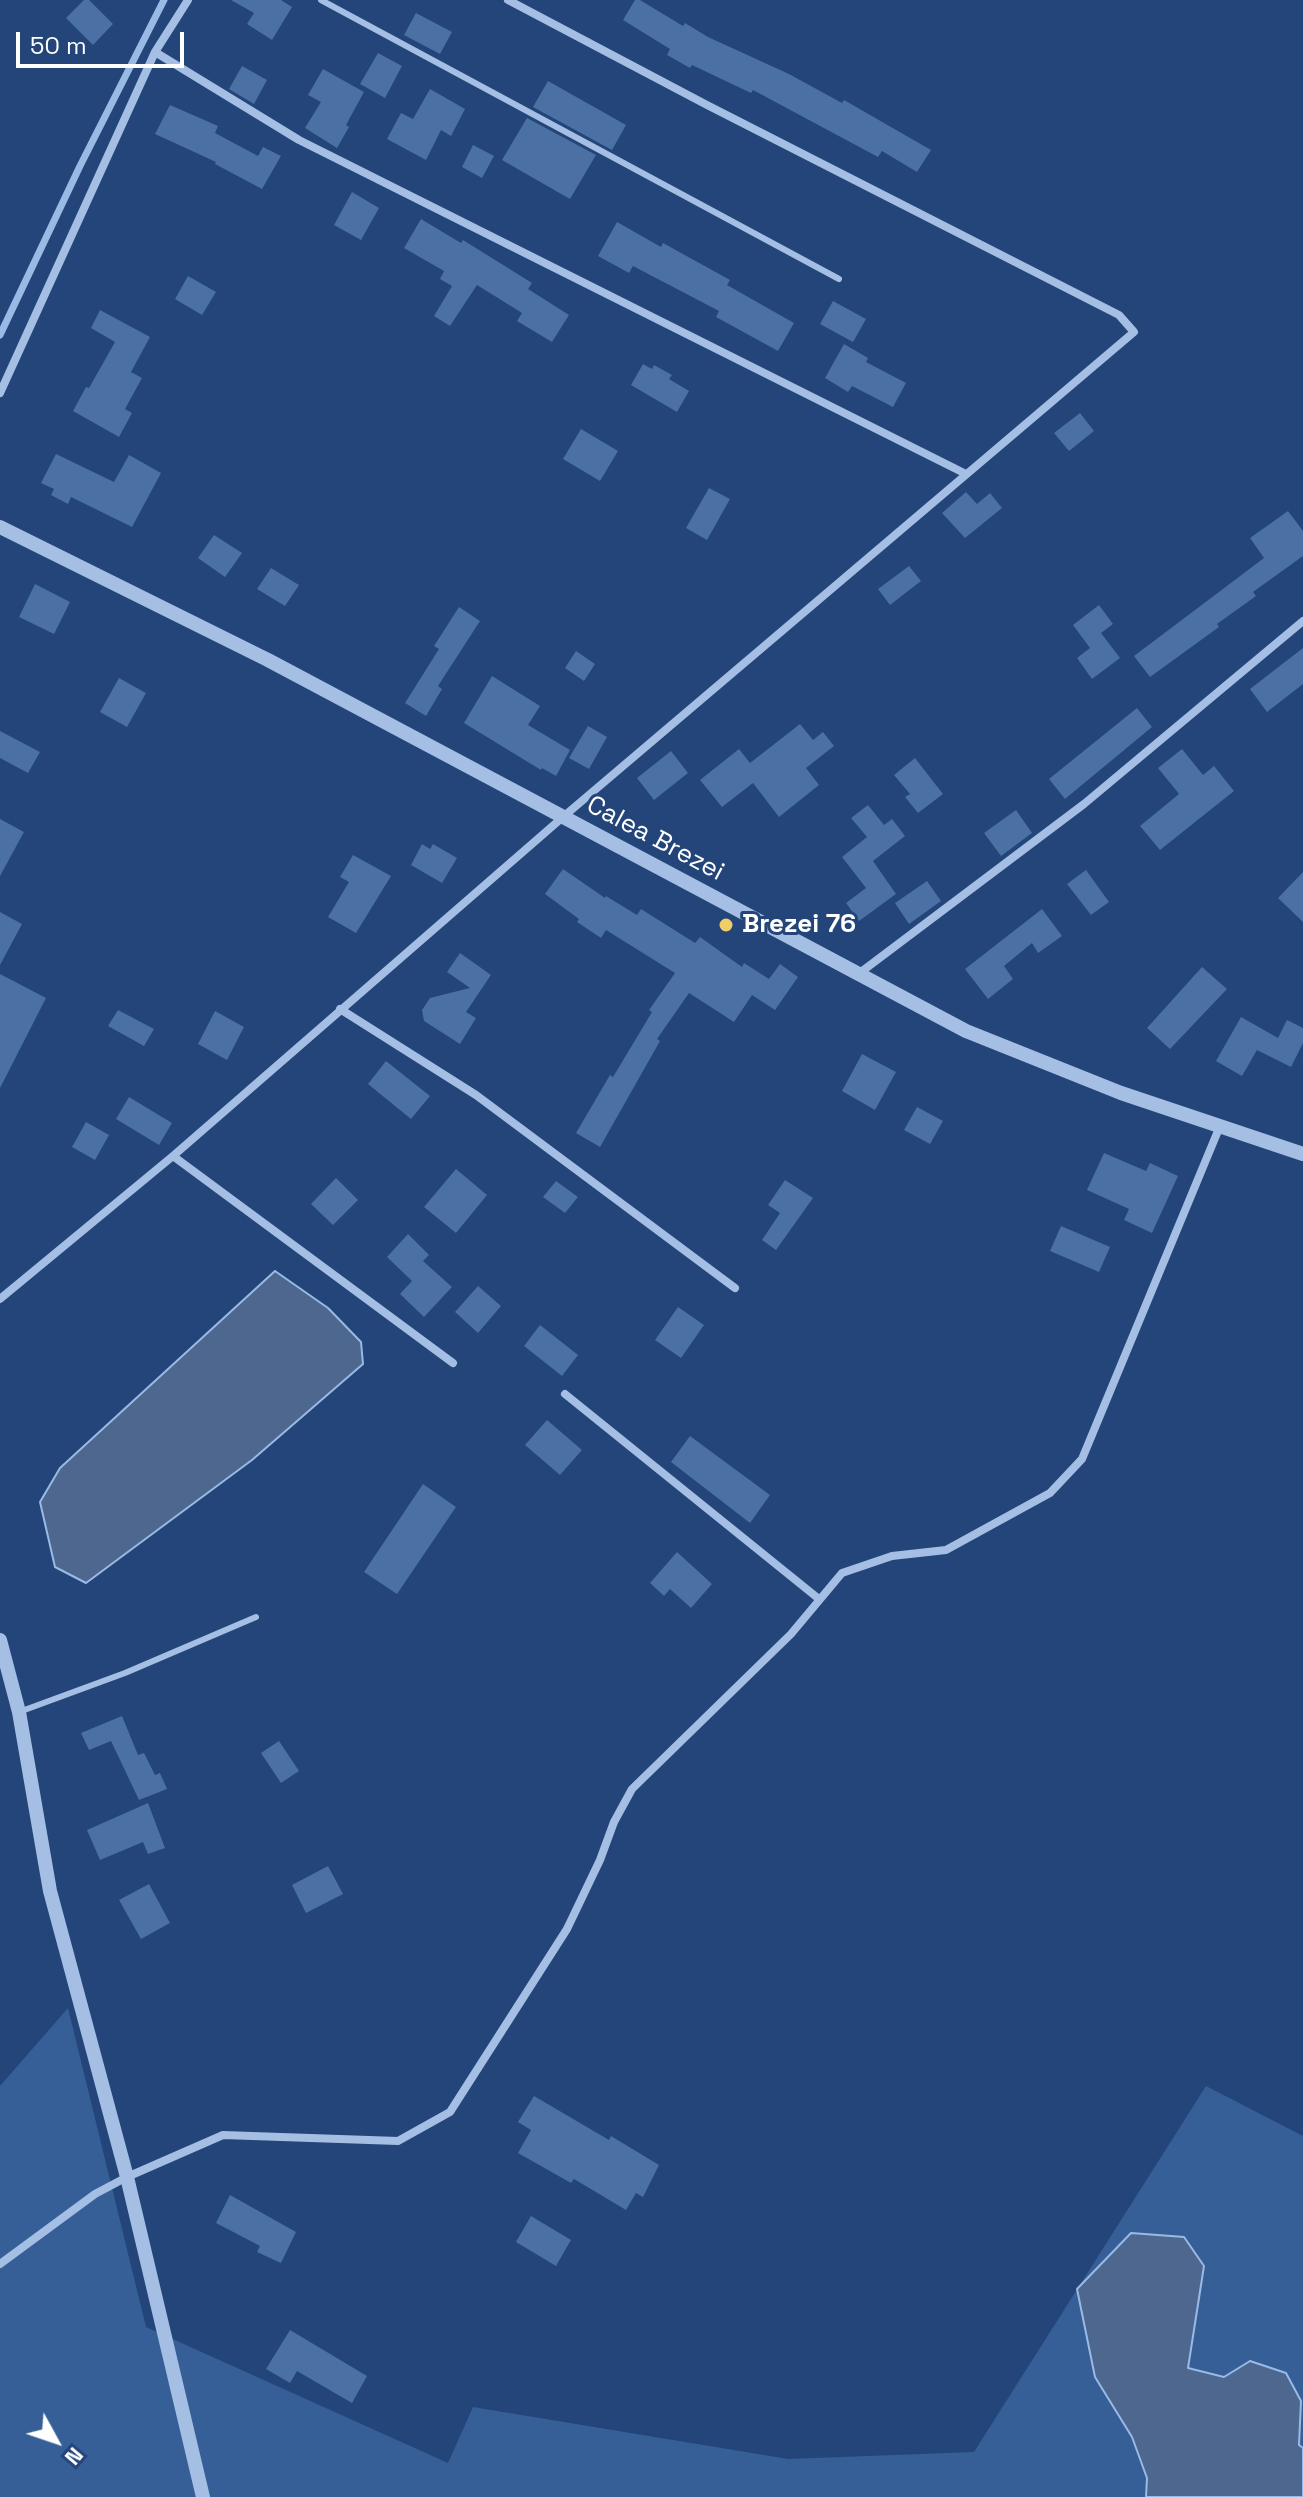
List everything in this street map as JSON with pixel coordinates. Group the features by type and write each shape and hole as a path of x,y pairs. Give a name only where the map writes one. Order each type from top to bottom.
{"street":[{"path":"0,393 155,52 188,0"},
{"path":"0,1299 173,1156 563,817 1134,332 1119,315 508,0"},
{"path":"155,52 299,140 966,474"},
{"name":"Calea Brezei","path":"0,527 268,660 966,1031 1025,1056 1303,1154"},
{"path":"857,975 1084,804 1303,621"},
{"path":"340,1009 476,1095 735,1288"},
{"path":"0,2264 95,2194 223,2135 398,2141 450,2112 567,1929 600,1860 614,1822 632,1789 791,1634 842,1573 892,1556 946,1550 1050,1493 1082,1459 1220,1126"},
{"path":"173,1156 453,1363"},
{"path":"565,1394 819,1599"},
{"path":"0,1640 19,1712 50,1891 127,2177 203,2497"}],"lane":[{"path":"321,0 839,279"},
{"path":"19,1712 125,1673 256,1617"}],"shaded area":[{"path":"275,1271 328,1308 361,1342 363,1364 252,1460 86,1583 55,1567 40,1502 60,1468"},
{"path":"68,2008 146,2327 448,2463 473,2407 788,2459 974,2452 1206,2086 1303,2136 1303,2497 0,2497 0,2086"},
{"path":"1131,2233 1184,2237 1204,2266 1188,2368 1224,2377 1250,2361 1286,2373 1301,2401 1299,2445 1303,2448 1303,2497 1146,2497 1147,2478 1132,2437 1095,2377 1077,2289"}],"building":[{"path":"84,0 89,0 113,24 93,45 66,18"},
{"path":"231,0 281,0 292,7 272,40 247,24 254,13"},
{"path":"635,0 842,103 844,100 931,150 917,172 882,151 878,157 753,90 751,93 692,65 690,68 667,55 670,49 623,20"},
{"path":"416,13 452,32 440,54 404,35"},
{"path":"378,53 402,66 385,98 360,84"},
{"path":"242,66 267,80 254,104 229,89"},
{"path":"323,69 364,92 337,148 305,128 321,102 308,95"},
{"path":"548,81 626,125 612,150 533,107"},
{"path":"430,89 465,109 451,136 441,130 426,160 387,139 401,113 413,119"},
{"path":"170,105 218,126 215,133 258,156 263,147 281,156 262,189 216,162 155,134"},
{"path":"527,118 596,155 570,199 502,160"},
{"path":"473,145 494,156 482,178 462,167"},
{"path":"352,192 379,208 361,240 334,225"},
{"path":"421,219 461,243 463,240 532,283 528,289 569,315 552,342 517,321 522,313 477,285 450,326 434,316 452,286 440,279 444,271 404,248"},
{"path":"617,222 730,280 727,285 794,323 778,351 716,317 719,311 633,266 629,273 598,256"},
{"path":"188,276 216,292 202,315 175,299"},
{"path":"833,301 866,319 853,342 820,324"},
{"path":"100,310 150,337 131,372 142,378 125,409 132,413 119,437 73,411 115,342 91,328"},
{"path":"844,344 868,358 866,362 906,383 893,407 852,386 848,392 825,378"},
{"path":"643,364 652,369 654,365 672,375 669,379 689,391 677,412 631,385"},
{"path":"1080,413 1094,431 1069,451 1054,433"},
{"path":"581,429 618,451 600,481 563,459"},
{"path":"56,454 114,482 129,455 161,473 132,527 71,497 68,504 51,495 54,489 41,483"},
{"path":"709,488 730,499 707,540 686,528"},
{"path":"966,492 977,504 990,493 1002,508 965,538 942,513"},
{"path":"1288,511 1303,531 1303,556 1253,592 1256,596 1217,624 1219,627 1150,677 1134,656 1264,558 1250,538"},
{"path":"214,535 242,553 225,577 198,558"},
{"path":"909,566 921,581 890,605 878,589"},
{"path":"271,568 299,585 285,606 257,589"},
{"path":"35,584 70,602 54,634 19,617"},
{"path":"1099,605 1113,624 1101,633 1120,658 1092,679 1077,658 1090,648 1073,625"},
{"path":"459,607 480,621 438,686 442,689 426,716 405,703 439,649 434,646"},
{"path":"1303,648 1303,684 1267,712 1250,689"},
{"path":"576,651 595,664 584,681 565,668"},
{"path":"492,676 540,706 528,725 570,750 556,776 464,723"},
{"path":"119,678 146,693 127,727 100,712"},
{"path":"1137,708 1152,727 1065,799 1049,779"},
{"path":"800,724 813,740 823,732 834,746 806,768 819,785 779,817 753,783 722,807 700,780 739,749 750,763"},
{"path":"588,726 607,737 589,769 569,758"},
{"path":"0,731 40,752 28,773 0,758"},
{"path":"1182,749 1203,775 1214,766 1234,791 1160,850 1140,826 1179,794 1158,768"},
{"path":"671,751 688,773 654,800 637,778"},
{"path":"915,758 943,794 918,813 905,797 910,794 894,775"},
{"path":"868,805 884,825 892,819 905,836 873,861 896,894 859,921 846,903 866,888 842,857 867,837 851,818"},
{"path":"1016,810 1032,833 1001,856 984,833"},
{"path":"0,819 24,832 0,876"},
{"path":"422,844 430,849 433,844 457,858 442,883 411,865"},
{"path":"353,855 391,876 356,933 328,917 349,882 340,877"},
{"path":"563,869 605,898 637,915 641,909 695,943 700,937 742,967 744,963 769,979 780,964 798,977 775,1010 752,995 734,1022 689,993 657,1039 660,1041 600,1147 576,1133 652,1012 649,1010 675,973 606,930 601,938 545,894"},
{"path":"1086,870 1109,902 1091,915 1067,884"},
{"path":"1303,872 1303,922 1278,898"},
{"path":"927,881 941,901 909,924 895,903"},
{"path":"1042,909 1062,936 1038,953 1032,943 1004,966 1013,979 988,999 965,969"},
{"path":"0,912 22,924 0,965"},
{"path":"460,953 491,975 466,1012 476,1018 460,1044 424,1021 422,1010 430,998 470,988 447,972"},
{"path":"1202,967 1227,989 1170,1049 1147,1028"},
{"path":"0,974 46,998 0,1088"},
{"path":"118,1010 154,1029 144,1046 108,1026"},
{"path":"215,1011 244,1027 227,1060 198,1044"},
{"path":"1241,1017 1278,1038 1287,1020 1303,1028 1303,1043 1291,1067 1257,1050 1242,1076 1216,1061"},
{"path":"862,1054 896,1072 875,1110 842,1091"},
{"path":"386,1061 430,1096 411,1119 368,1084"},
{"path":"129,1097 172,1123 159,1145 116,1119"},
{"path":"917,1107 943,1121 930,1144 904,1130"},
{"path":"86,1122 109,1135 95,1160 72,1147"},
{"path":"1104,1153 1146,1171 1150,1163 1178,1176 1152,1233 1124,1220 1129,1209 1087,1190"},
{"path":"456,1169 487,1195 456,1233 424,1207"},
{"path":"336,1178 358,1200 333,1225 311,1204"},
{"path":"785,1180 813,1198 776,1250 762,1240 780,1213 768,1205"},
{"path":"556,1181 578,1197 565,1213 543,1197"},
{"path":"1061,1226 1110,1247 1099,1272 1050,1251"},
{"path":"408,1234 429,1255 423,1261 452,1287 424,1317 400,1294 412,1281 387,1257"},
{"path":"478,1286 501,1306 478,1333 455,1312"},
{"path":"678,1307 704,1325 681,1358 655,1340"},
{"path":"540,1325 578,1355 562,1376 524,1346"},
{"path":"547,1420 582,1450 560,1475 525,1445"},
{"path":"690,1436 770,1495 750,1523 671,1462"},
{"path":"423,1484 456,1507 397,1594 364,1572"},
{"path":"677,1552 712,1584 691,1608 670,1589 664,1596 650,1583"},
{"path":"122,1716 138,1755 144,1753 155,1775 160,1773 167,1789 139,1800 111,1741 89,1750 81,1733"},
{"path":"279,1741 299,1771 281,1783 261,1753"},
{"path":"148,1803 165,1848 148,1854 143,1842 100,1860 87,1830"},
{"path":"328,1866 343,1894 306,1913 292,1885"},
{"path":"149,1884 170,1923 141,1939 119,1900"},
{"path":"534,2096 659,2165 643,2197 636,2193 626,2210 574,2179 571,2183 518,2153 531,2130 518,2122"},
{"path":"230,2195 296,2232 281,2263 257,2252 260,2246 216,2223"},
{"path":"531,2216 571,2240 556,2266 516,2242"},
{"path":"290,2330 367,2376 352,2403 297,2371 290,2383 266,2369"}],"waterway":[{"path":"0,335 80,166 164,0"}],"place":[{"name":"Brezei 76","path":"726,925"}]}
